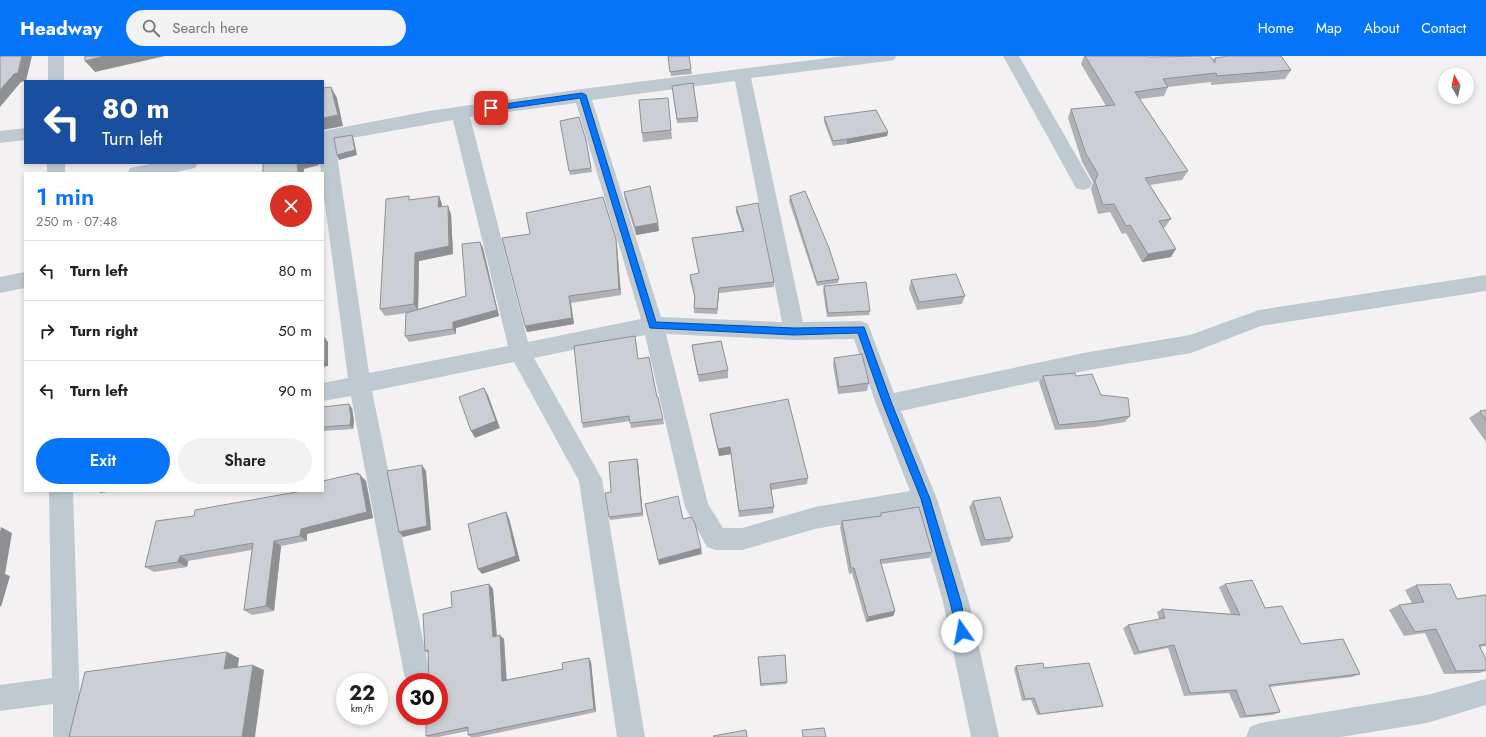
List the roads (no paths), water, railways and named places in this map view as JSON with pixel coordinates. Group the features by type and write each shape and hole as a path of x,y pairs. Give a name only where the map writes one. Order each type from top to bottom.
{"street":[{"path":"56,56 56,80"},
{"path":"418,673 360,385 324,137 460,112 888,56"},
{"path":"1011,56 1082,183"},
{"path":"742,74 794,331"},
{"path":"582,95 653,325 697,507 716,539 742,539 815,518 926,499"},
{"path":"460,112 520,352 590,479 631,737"},
{"path":"0,137 24,134"},
{"path":"142,172 184,164"},
{"path":"0,285 24,280"},
{"path":"887,404 1089,361 1191,344 1259,318 1486,283"},
{"path":"324,392 653,325 794,331 861,330 887,404 926,499 956,602 985,737"},
{"path":"61,492 67,737"},
{"path":"0,698 66,689"},
{"path":"1260,737 1427,709 1486,692"}]}
